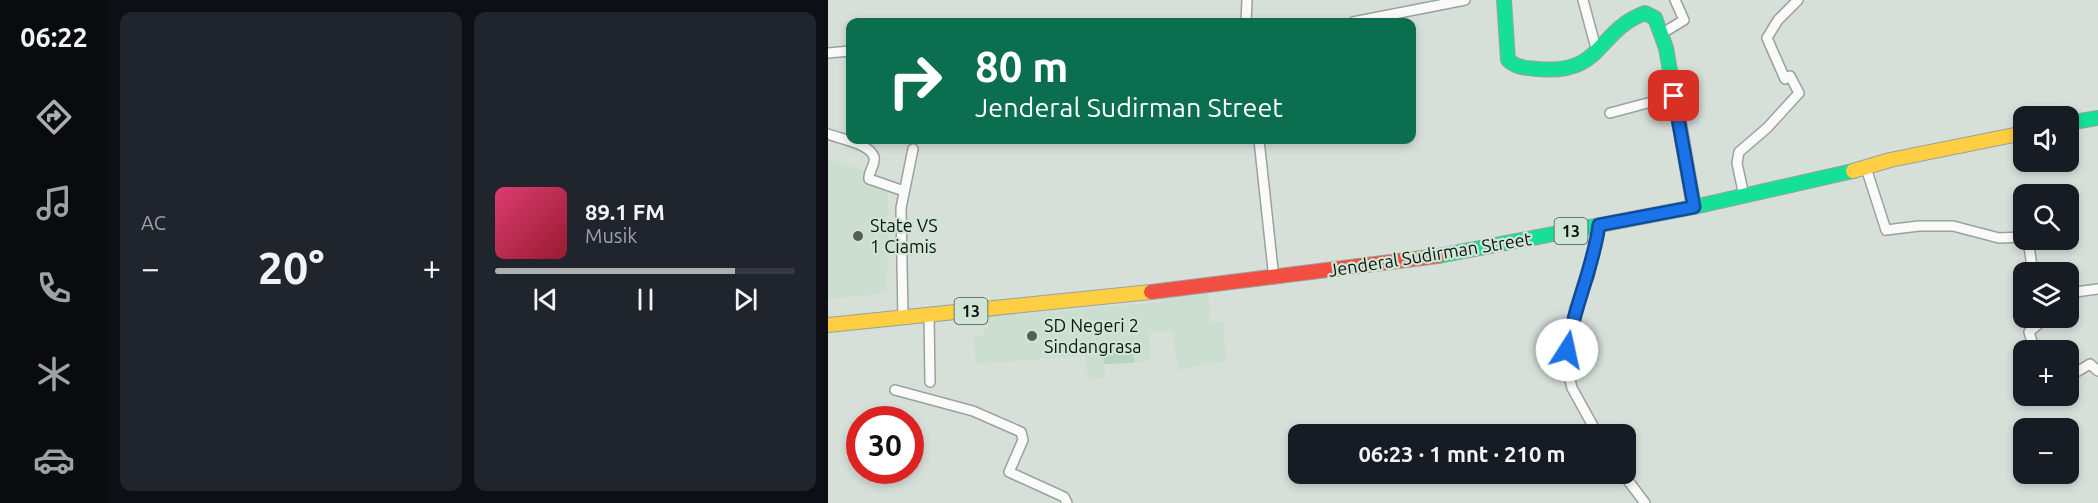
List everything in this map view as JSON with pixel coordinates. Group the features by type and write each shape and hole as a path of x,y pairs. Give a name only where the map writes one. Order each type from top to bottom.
{"main road":[{"path":"1504,0 1508,60 1512,66 1563,70 1582,64 1597,52 1616,27 1638,15 1652,15 1661,34 1694,207"},
{"path":"2079,121 2098,118"},
{"name":"Jenderal Sudirman Street","path":"828,325 1274,279 1421,258 1694,207 1866,168 1890,160 2013,135"}],"street":[{"path":"1246,18 1247,0"},
{"path":"1373,18 1465,0"},
{"path":"1583,0 1597,52"},
{"path":"1661,34 1684,20 1676,0"},
{"path":"1744,196 1737,163 1739,152 1780,116 1799,93 1790,75 1785,79 1767,38 1778,20 1798,0"},
{"path":"828,54 846,52"},
{"path":"1610,112 1674,96"},
{"path":"828,134 846,141"},
{"path":"856,144 873,155 874,161 869,179 904,191"},
{"path":"1258,144 1274,279"},
{"path":"903,318 901,208 913,149"},
{"path":"1866,168 1886,230 1919,225 1953,226 1999,238 2013,237"},
{"path":"1592,424 1572,388 1566,363 1575,308 1589,276 1599,225"},
{"path":"2079,292 2098,289"},
{"path":"929,315 930,382"},
{"path":"2079,370 2090,364 2098,371"},
{"path":"896,390 974,411 1021,432 1023,440 1004,470 1064,497 1067,503"},
{"path":"1631,484 1645,503"}],"shaded area":[{"name":"State VS 1 Ciamis","path":"828,159 888,178 887,293 828,299"},
{"path":"1208,292 1211,322 1223,322 1226,361 1180,369 1173,331 1149,333 1151,361 1104,364 1105,378 1088,379 1085,356 976,364 974,337 984,336 984,329 988,328 987,317 1162,302 1161,297"}],"green space":[{"path":"1132,341 1134,363 1104,364 1103,343"}],"traffic: fast":[{"path":"1504,0 1508,60 1518,66 1538,69 1560,69 1576,65 1588,59 1629,21 1645,13 1655,18 1666,48 1694,207"},
{"path":"2079,121 2098,118"},
{"path":"1438,256 1694,207 1853,171"}],"traffic: slow":[{"path":"1853,171 1890,160 2013,135"},
{"path":"828,325 1151,292"}],"traffic: jam":[{"path":"1151,292 1438,256"}],"place":[{"name":"State VS 1 Ciamis","path":"858,236"},
{"name":"SD Negeri 2 Sindangrasa","path":"1032,336"}],"route":[{"path":"1567,350 1575,308 1589,276 1599,225 1694,207 1674,96"}]}
